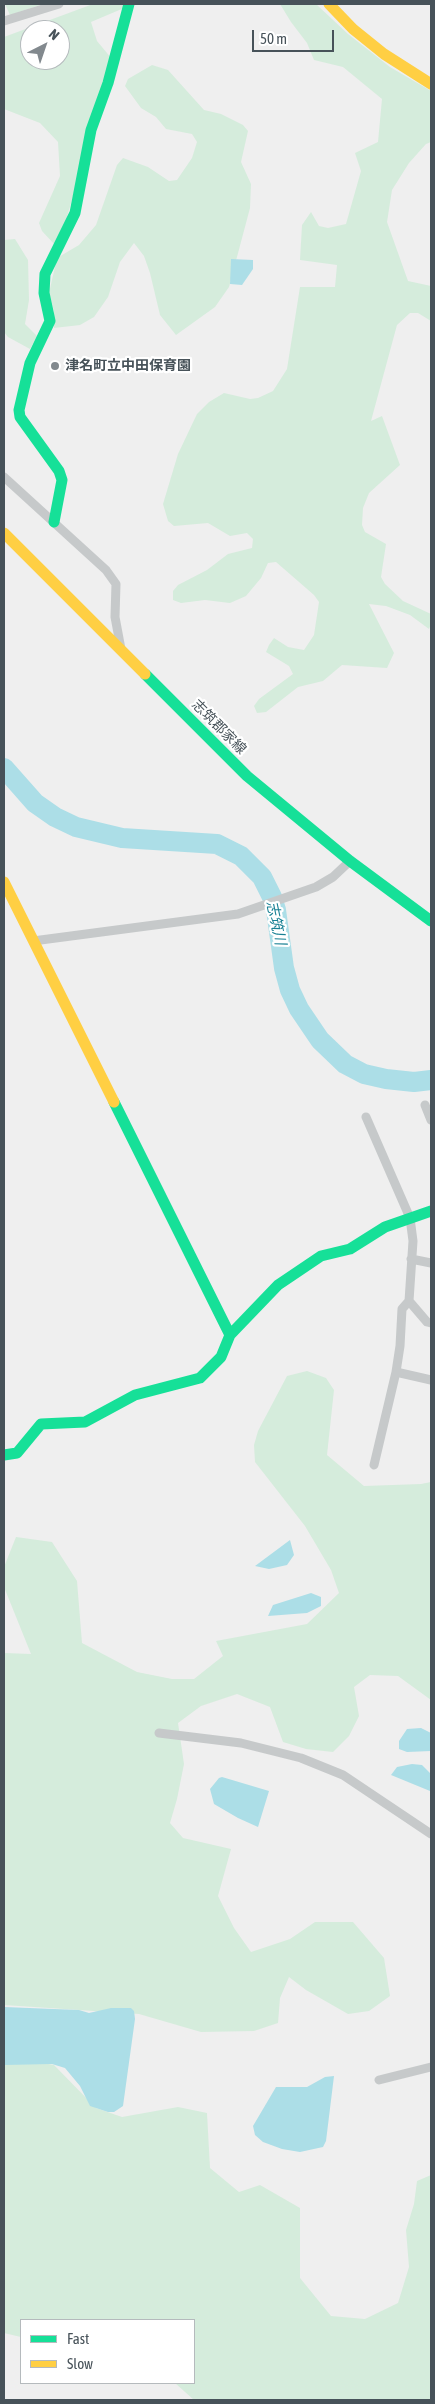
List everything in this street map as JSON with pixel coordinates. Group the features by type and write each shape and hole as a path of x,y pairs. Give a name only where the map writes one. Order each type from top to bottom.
{"street":[{"path":"4,21 59,4"},
{"path":"54,522 62,480 59,471 20,417 18,410 30,363 50,321 44,293 45,274 75,213 91,130 108,84 129,4"},
{"path":"329,4 353,29 384,54 431,84"},
{"path":"4,477 106,570 116,584 115,617 122,649"},
{"name":"志筑郡家線","path":"4,533 247,776 350,861 431,921"},
{"path":"33,941 238,914 316,887 333,877 350,861"},
{"path":"4,882 230,1335"},
{"path":"425,1105 431,1120"},
{"path":"366,1117 410,1218 413,1241 409,1301 402,1309 400,1346 396,1372 374,1465"},
{"path":"4,1455 17,1453 41,1424 85,1422 135,1395 200,1378 221,1357 230,1335 278,1285 316,1258 350,1248 385,1228 431,1211"},
{"path":"412,1259 431,1263"},
{"path":"409,1301 426,1322 431,1323"},
{"path":"396,1372 431,1380"},
{"path":"159,1733 241,1743 301,1758 342,1775 431,1834"},
{"path":"379,2080 431,2067"}],"green space":[{"path":"5,4 43,4 10,15"},
{"path":"93,4 125,4 124,8 91,22 97,41 112,59 65,224 54,244 42,231 39,223 60,176 58,142 40,123 4,109 4,37 20,31 20,70 70,70 70,20 50,20"},
{"path":"280,4 316,4 348,34 390,67 431,91 431,142 426,144 409,163 392,190 387,222 408,281 431,286 431,321 418,313 410,313 397,325 371,421 382,416 400,465 369,493 363,508 362,525 365,532 386,544 381,577 385,584 403,601 431,614 431,624 429,629 410,615 386,606 369,604 394,653 387,668 342,665 323,681 298,687 266,712 257,713 254,706 259,699 293,674 289,666 266,652 269,645 274,638 288,647 304,650 314,635 319,602 314,595 276,562 268,563 261,578 246,596 230,603 205,600 181,603 173,600 173,591 178,585 207,570 228,554 252,548 253,539 247,533 230,536 208,523 174,526 168,521 163,504 178,454 197,414 209,402 224,393 250,399 258,398 273,391 287,369 300,287 335,287 337,265 300,260 302,225 311,212 319,226 328,228 346,224 361,171 355,153 378,142 382,99 343,67 314,60 307,43"},
{"path":"152,65 168,70 204,110 221,114 243,125 248,131 241,162 251,184 250,208 229,287 215,307 176,335 160,315 144,256 134,243 120,262 108,297 94,317 80,325 54,328 54,311 49,293 57,258 79,245 96,225 117,165 123,158 148,167 169,181 177,180 192,158 197,142 192,134 166,129 156,117 141,108 125,86 128,79"},
{"path":"15,239 28,260 29,300 25,324 37,336 30,349 8,337 4,332 4,240"},
{"path":"307,1371 326,1378 334,1390 327,1455 364,1486 431,1482 431,1700 398,1676 370,1675 354,1687 359,1716 349,1736 333,1752 306,1749 283,1742 270,1707 237,1694 201,1706 178,1723 184,1764 170,1823 183,1838 231,1849 218,1896 234,1928 251,1952 290,1939 315,1922 353,1922 384,1958 390,1996 369,2011 348,2014 306,1990 289,1977 280,1998 278,2023 254,2031 201,2032 139,2014 4,2005 4,1653 31,1654 4,1587 4,1567 16,1537 52,1542 77,1581 82,1643 137,1672 172,1679 194,1679 223,1656 216,1641 307,1624 339,1593 331,1570 305,1526 255,1462 254,1445 258,1431 287,1376"},
{"path":"4,2056 54,2065 96,2108 122,2117 178,2107 207,2113 210,2168 239,2192 260,2185 300,2208 300,2278 331,2316 365,2319 398,2303 409,2267 406,2230 414,2204 417,2181 431,2175 431,2400 194,2400 176,2384 195,2384 195,2319 20,2319 20,2337 4,2333"}],"water":[{"path":"231,259 253,260 253,269 242,285 230,284"},
{"path":"290,1540 294,1555 287,1565 269,1569 255,1566"},
{"path":"311,1593 321,1597 321,1606 307,1613 268,1616 273,1605"},
{"path":"421,1728 431,1733 431,1751 407,1752 399,1749 399,1741 407,1729"},
{"path":"412,1764 422,1765 431,1774 430,1791 391,1775 397,1767"},
{"path":"222,1777 269,1791 258,1827 214,1804 210,1789"},
{"path":"4,2007 79,2010 89,2013 111,2008 131,2008 134,2011 135,2019 123,2106 114,2112 108,2112 90,2106 80,2086 65,2068 52,2064 4,2065"},
{"path":"334,2076 326,2141 323,2147 300,2152 282,2149 263,2142 255,2135 253,2126 276,2087 307,2087 325,2077"}],"waterway":[{"name":"志筑川","path":"4,768 35,803 55,817 76,827 122,838 217,844 241,856 262,877 272,897 276,910 284,968 290,990 299,1009 320,1040 345,1064 364,1074 414,1082 431,1080"}],"traffic: fast":[{"path":"54,522 62,480 59,471 20,417 19,410 30,363 50,321 44,293 45,274 75,213 91,130 108,83 129,4"},
{"path":"145,674 247,776 350,861 431,921"},
{"path":"114,1102 230,1335"},
{"path":"4,1455 17,1453 41,1424 85,1422 135,1395 200,1378 221,1357 230,1335 278,1285 321,1256 350,1249 385,1227 431,1211"}],"traffic: slow":[{"path":"329,4 353,29 384,54 431,84"},
{"path":"4,533 145,674"},
{"path":"4,882 114,1102"}],"place":[{"name":"津名町立中田保育園","path":"55,366"}]}
